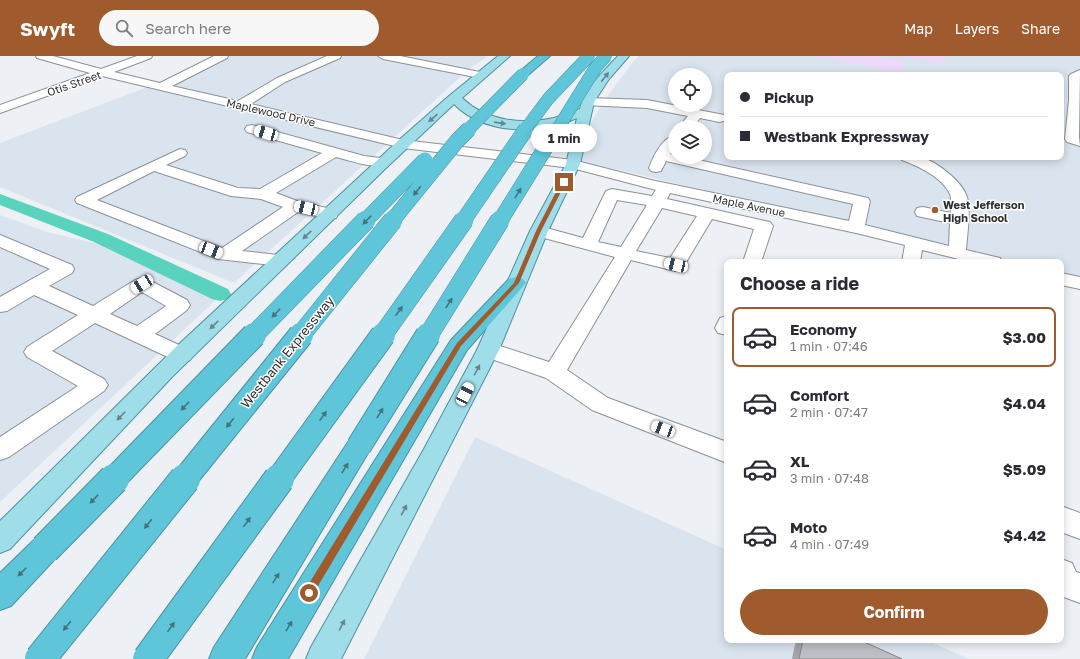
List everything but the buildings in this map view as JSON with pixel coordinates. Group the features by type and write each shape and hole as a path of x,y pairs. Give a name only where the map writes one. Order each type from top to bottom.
{"highway":[{"name":"Westbank Expressway","path":"40,659 457,141 507,89 545,56"},
{"path":"148,659 446,247 531,122 559,87 589,56"},
{"path":"226,659 596,67 606,56"},
{"path":"0,594 469,116 507,89"},
{"path":"269,659 459,345 516,283"}],"main road":[{"path":"324,659 488,350 539,231 573,164 587,106 604,77 624,56"},
{"path":"1,538 182,355 403,144 468,85 492,66"},
{"path":"455,98 462,106 487,120 505,124 537,125 557,122 587,106"}],"street":[{"name":"Maplewood Drive","path":"41,56 104,73 403,144 504,156"},
{"name":"Otis Street","path":"0,109 104,73 147,56"},
{"path":"162,86 224,56"},
{"path":"241,105 281,80 336,56"},
{"path":"383,56 492,66"},
{"path":"448,58 492,66"},
{"path":"1080,73 1075,76 1077,96 1074,105 1072,139 1080,142"},
{"path":"587,106 647,104 719,118"},
{"path":"692,120 697,114"},
{"path":"252,129 364,160 384,162"},
{"path":"554,372 626,253 658,191 661,156 668,148"},
{"path":"263,194 334,152"},
{"path":"180,153 83,200 224,255 282,260"},
{"name":"Maple Avenue","path":"504,156 573,164 658,191 856,228 981,259"},
{"path":"661,156 862,202 856,228"},
{"path":"913,160 942,176 954,187 959,196 957,253"},
{"path":"152,166 237,193 263,194 295,206 330,214"},
{"path":"588,246 612,194 658,191 707,213 764,226 753,259"},
{"path":"224,255 295,206"},
{"path":"923,212 959,220"},
{"path":"539,231 588,246 676,265 707,213"},
{"path":"0,240 65,269 34,287 5,298"},
{"path":"911,259 914,242"},
{"path":"1064,280 1080,283"},
{"path":"0,450 96,385 35,352 142,284 180,305 139,335"},
{"path":"34,287 182,355"},
{"path":"488,350 554,372 600,404 724,452"},
{"path":"1064,520 1080,526"},
{"path":"1064,579 1066,583 1080,588"}],"shaded area":[{"path":"215,56 488,56 469,69 234,283 0,187 0,143 163,81"},
{"name":"West Jefferson High School","path":"639,56 1080,56 1080,278 1064,275 1064,259 999,259 568,158 609,94"},
{"path":"813,56 873,56 905,61 902,72"},
{"path":"899,56 946,56 944,63"},
{"path":"0,215 47,232 108,246 165,268 219,297 0,502"},
{"path":"475,437 724,549 724,643 933,643 969,659 364,659"}],"waterway":[{"path":"0,199 101,238 220,294"}],"place":[{"name":"West Jefferson High School","path":"935,210"}],"route":[{"path":"309,593 459,345 516,283 539,231 564,182"}]}
